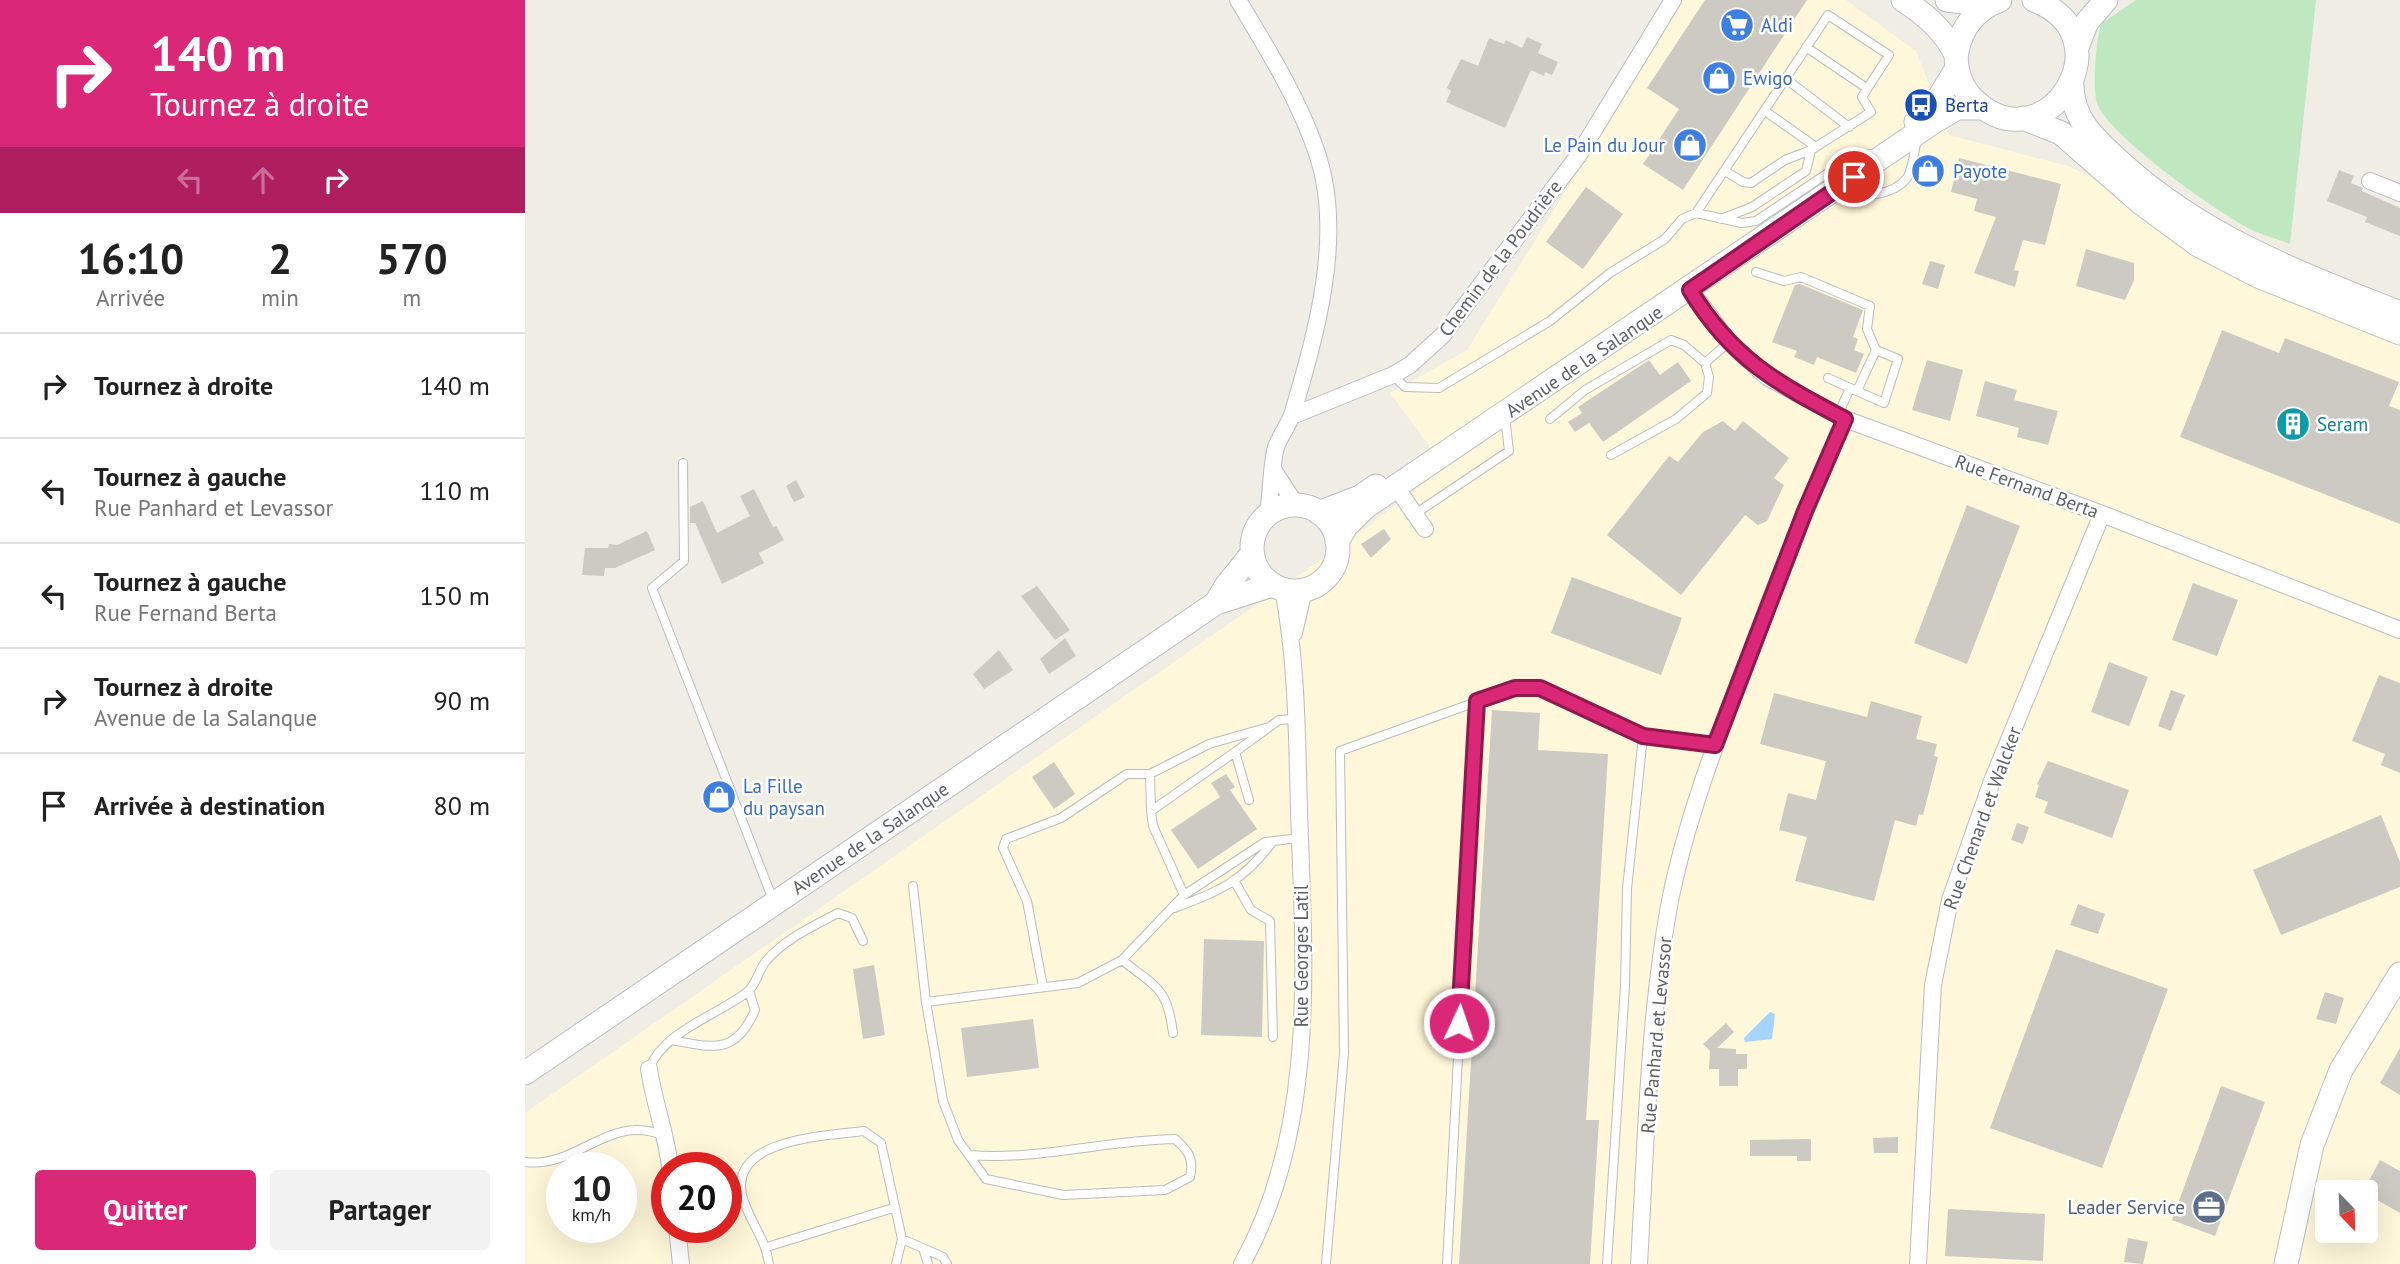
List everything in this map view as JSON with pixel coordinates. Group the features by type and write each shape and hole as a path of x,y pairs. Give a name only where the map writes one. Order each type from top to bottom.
{"main road":[{"path":"1903,0 1935,25 1957,61 1970,97 1982,108 1995,115 2023,118 2061,133 2141,203 2198,245 2258,276 2400,333"},
{"path":"1947,0 1994,2"},
{"path":"2034,0 2056,11 2065,21 2077,47"},
{"path":"2056,11 2092,0"},
{"path":"2023,118 2043,113 2060,101 2071,85 2077,66 2077,47 2087,22 2106,0"},
{"name":"Avenue de la Salanque","path":"1319,513 1360,497 1932,109 1957,61 1961,35 1972,18 1994,2"},
{"path":"2071,85 2074,105 2089,132 2138,178 2187,216 2263,258 2400,313"},
{"name":"Avenue de la Salanque","path":"1337,542 1346,526 1367,506 1690,290 1919,132 1957,108 1982,108"},
{"path":"1216,603 1286,588 1316,585 1333,567 1337,542 1334,531 1319,513 1296,505 1281,507 1268,514 1255,532 1252,554 1256,566 1286,588"},
{"path":"1216,603 1252,554"},
{"name":"Avenue de la Salanque","path":"525,1073 1216,603"},
{"path":"2286,1264 2312,1145 2341,1070 2400,974"}],"street":[{"path":"1238,0 1282,72 1318,157 1328,207 1328,250 1318,309 1292,416 1275,450 1275,471 1268,514"},
{"name":"Chemin de la Poudrière","path":"1292,416 1393,375 1411,365 1443,335 1578,156 1673,0"},
{"path":"2370,181 2400,193"},
{"name":"Rue Fernand Berta","path":"1690,290 1729,342 1767,377 1842,417 2400,630"},
{"name":"Rue Panhard et Levassor","path":"1639,1264 1650,1049 1657,976 1676,879 1715,745 1842,417"},
{"path":"1275,471 1296,505"},
{"path":"1396,487 1425,529"},
{"name":"Rue Chenard et Walcker","path":"1918,1264 1933,985 1950,900 1992,781 2102,514"},
{"name":"Rue Georges Latil","path":"1242,1264 1275,1192 1287,1150 1298,1087 1302,1030 1296,719 1293,639 1286,588"},
{"path":"649,1069 654,1103 666,1137 668,1152"},
{"path":"679,1243 681,1264"}],"lane":[{"path":"1393,375 1405,387 1439,388 1550,321 1610,273 1665,239 1682,219 1696,213 1828,15 1889,55 1865,88 1862,97 1871,112 1814,149 1785,160 1751,183 1743,182 1725,171"},
{"path":"1806,47 1865,88"},
{"path":"1786,79 1849,127"},
{"path":"1765,111 1814,149"},
{"path":"1832,192 1862,197 1891,190 1908,176 1919,132"},
{"path":"1721,219 1752,207 1806,171 1814,149"},
{"path":"1696,213 1742,223 1756,221 1828,173 1872,152"},
{"path":"1756,272 1784,281 1801,276 1870,306 1867,329 1876,350 1898,359 1884,403 1828,378"},
{"path":"1550,419 1585,390 1671,340 1684,345 1705,363 1709,377 1707,393 1676,419 1611,455"},
{"path":"1705,363 1729,342"},
{"path":"1842,417 1853,390 1876,350"},
{"path":"1415,514 1509,451 1505,414"},
{"path":"683,463 684,561 652,588 774,903"},
{"path":"1326,1264 1344,1053 1340,751 1515,688 1540,688 1643,736 1715,745"},
{"path":"1447,1264 1477,701"},
{"path":"1151,811 1279,720 1296,719"},
{"path":"1044,988 1027,901 1003,848 1006,839 1061,818 1127,774 1150,774 1209,744 1269,727"},
{"path":"1607,1264 1626,986 1627,889 1643,736"},
{"path":"1235,752 1249,800"},
{"path":"1150,774 1153,826 1184,895"},
{"path":"926,1002 1078,983 1122,960 1184,895 1265,842 1300,838"},
{"path":"1171,909 1235,882 1255,866 1273,841"},
{"path":"1235,882 1251,910 1269,921 1273,1037"},
{"path":"913,886 926,1002 943,1101 958,1140 986,1179 1063,1195 1165,1190 1190,1177 1193,1163 1188,1150 1175,1139 1137,1140 1006,1158 969,1155"},
{"path":"649,1069 653,1057 671,1040 749,991 765,962 801,932 838,913 852,918 863,941"},
{"path":"1122,960 1161,991 1169,1003 1173,1033"},
{"path":"671,1040 704,1046 733,1043 747,1029 755,1010 749,991"},
{"path":"525,1161 543,1164 567,1156 620,1130 650,1130 666,1137"},
{"path":"769,1264 767,1247 751,1222 741,1192 742,1171 755,1154 796,1141 864,1131 881,1143 893,1208 902,1239 896,1264"},
{"path":"767,1247 893,1208"},
{"path":"902,1239 924,1251 943,1257 947,1264"},
{"path":"924,1251 928,1264"}],"shaded area":[{"path":"1684,0 1846,0 1916,51 1949,135 2068,166 2400,320 2400,1264 525,1264 525,1113 1355,536 1445,467 1390,393 1467,350"}],"green space":[{"path":"2136,0 2316,0 2290,244 2254,231 2217,209 2143,154 2105,117 2097,103 2095,86 2096,52 2101,24"}],"water":[{"path":"1770,1012 1775,1014 1772,1039 1745,1042 1744,1038"}],"building":[{"path":"1705,0 1807,0 1683,190 1643,164 1679,109 1647,88"},
{"path":"1527,37 1542,44 1538,53 1558,62 1552,75 1545,72 1544,76 1531,70 1505,128 1446,102 1451,91 1447,88 1461,59 1478,66 1489,38 1504,44 1506,40 1522,48"},
{"path":"1959,158 2061,184 2045,245 2023,240 2014,270 2019,271 2015,287 1974,273 1996,217 1974,211 1977,199 1951,192"},
{"path":"2339,170 2354,176 2351,183 2363,188 2362,191 2400,208 2400,236 2365,222 2367,217 2327,201"},
{"path":"1586,187 1623,214 1583,269 1546,242"},
{"path":"2086,249 2134,263 2134,280 2125,300 2076,286"},
{"path":"1930,261 1945,265 1938,289 1922,284"},
{"path":"1800,284 1863,310 1853,337 1858,339 1854,350 1864,354 1856,373 1817,357 1814,365 1794,357 1797,351 1772,342 1795,285"},
{"name":"Seram","path":"2222,330 2279,353 2285,338 2399,382 2389,406 2400,410 2400,524 2180,437"},
{"path":"1649,360 1660,375 1678,362 1691,381 1603,442 1589,423 1575,432 1568,422 1582,413 1578,407"},
{"path":"1927,360 1963,370 1950,421 1912,410"},
{"path":"1985,381 2017,390 2014,400 2058,411 2048,445 2017,437 2019,428 1976,416"},
{"path":"1723,421 1735,431 1743,421 1789,458 1774,478 1784,485 1767,521 1758,525 1745,515 1681,595 1607,535 1669,456 1678,462 1703,432"},
{"path":"796,480 805,497 794,502 786,486"},
{"path":"754,489 773,527 776,526 784,540 759,553 764,563 722,584 695,523 690,523 690,507 703,501 717,533 750,516 740,496"},
{"path":"1967,505 2020,526 1967,664 1914,643"},
{"path":"1384,529 1391,539 1371,558 1361,544"},
{"path":"647,531 655,550 615,568 605,568 604,576 582,575 585,548 608,548 609,544 617,545"},
{"path":"1572,577 1682,618 1661,675 1551,633"},
{"path":"2193,583 2238,600 2217,656 2172,640"},
{"path":"1037,586 1070,630 1055,640 1021,596"},
{"path":"1065,638 1076,656 1049,674 1040,659"},
{"path":"999,650 1013,670 984,689 973,674"},
{"path":"2109,662 2148,677 2129,726 2091,712"},
{"path":"2379,675 2400,683 2400,773 2381,765 2385,754 2352,741"},
{"path":"2171,690 2185,695 2171,731 2158,726"},
{"path":"1774,693 1867,717 1871,701 1922,716 1916,739 1937,744 1934,756 1938,757 1923,815 1919,814 1916,826 1895,820 1874,901 1795,881 1807,837 1779,830 1788,793 1816,800 1826,761 1760,744"},
{"path":"1492,710 1540,713 1538,750 1608,754 1586,1120 1599,1120 1590,1264 1459,1264"},
{"path":"2048,761 2129,790 2112,838 2044,813 2048,802 2035,797 2039,785 2037,784"},
{"path":"1054,762 1075,794 1054,809 1032,777"},
{"path":"1226,774 1235,787 1230,790 1257,829 1198,869 1171,830 1220,797 1211,783"},
{"path":"2381,815 2400,862 2400,887 2281,935 2253,870"},
{"path":"2017,823 2029,827 2023,844 2011,840"},
{"path":"2078,904 2105,914 2098,934 2070,925"},
{"path":"1204,939 1264,941 1262,1037 1201,1035"},
{"path":"2056,949 2168,989 2102,1168 1990,1128"},
{"path":"874,965 885,1035 863,1039 853,969"},
{"path":"2325,992 2344,998 2336,1024 2316,1019"},
{"path":"1033,1019 1039,1068 967,1077 961,1028"},
{"path":"1726,1023 1734,1032 1717,1048 1736,1049 1736,1054 1747,1054 1747,1069 1738,1069 1738,1086 1719,1086 1719,1069 1709,1069 1710,1051 1703,1044"},
{"path":"2400,1048 2400,1095 2380,1083"},
{"path":"2221,1086 2265,1102 2215,1236 2172,1220"},
{"path":"1898,1137 1898,1153 1874,1153 1873,1138"},
{"path":"1811,1139 1811,1161 1797,1161 1797,1156 1750,1156 1750,1140"},
{"path":"2380,1160 2400,1171 2400,1213 2378,1201 2378,1180 2369,1180"},
{"path":"1948,1209 2045,1214 2043,1261 1945,1256"},
{"path":"2128,1238 2148,1242 2143,1264 2124,1262"}],"place":[{"name":"Aldi","path":"1737,25"},
{"name":"Ewigo","path":"1719,78"},
{"name":"Berta","path":"1921,105"},
{"name":"Le Pain du Jour","path":"1690,145"},
{"name":"Payote","path":"1928,171"},
{"name":"Seram","path":"2293,424"},
{"name":"La Fille du paysan","path":"719,797"},
{"name":"Leader Service","path":"2209,1207"}],"route":[{"path":"1459,1023 1477,701 1515,688 1540,688 1643,736 1715,745 1815,485 1845,419 1767,377 1729,342 1690,290 1854,177"}]}
